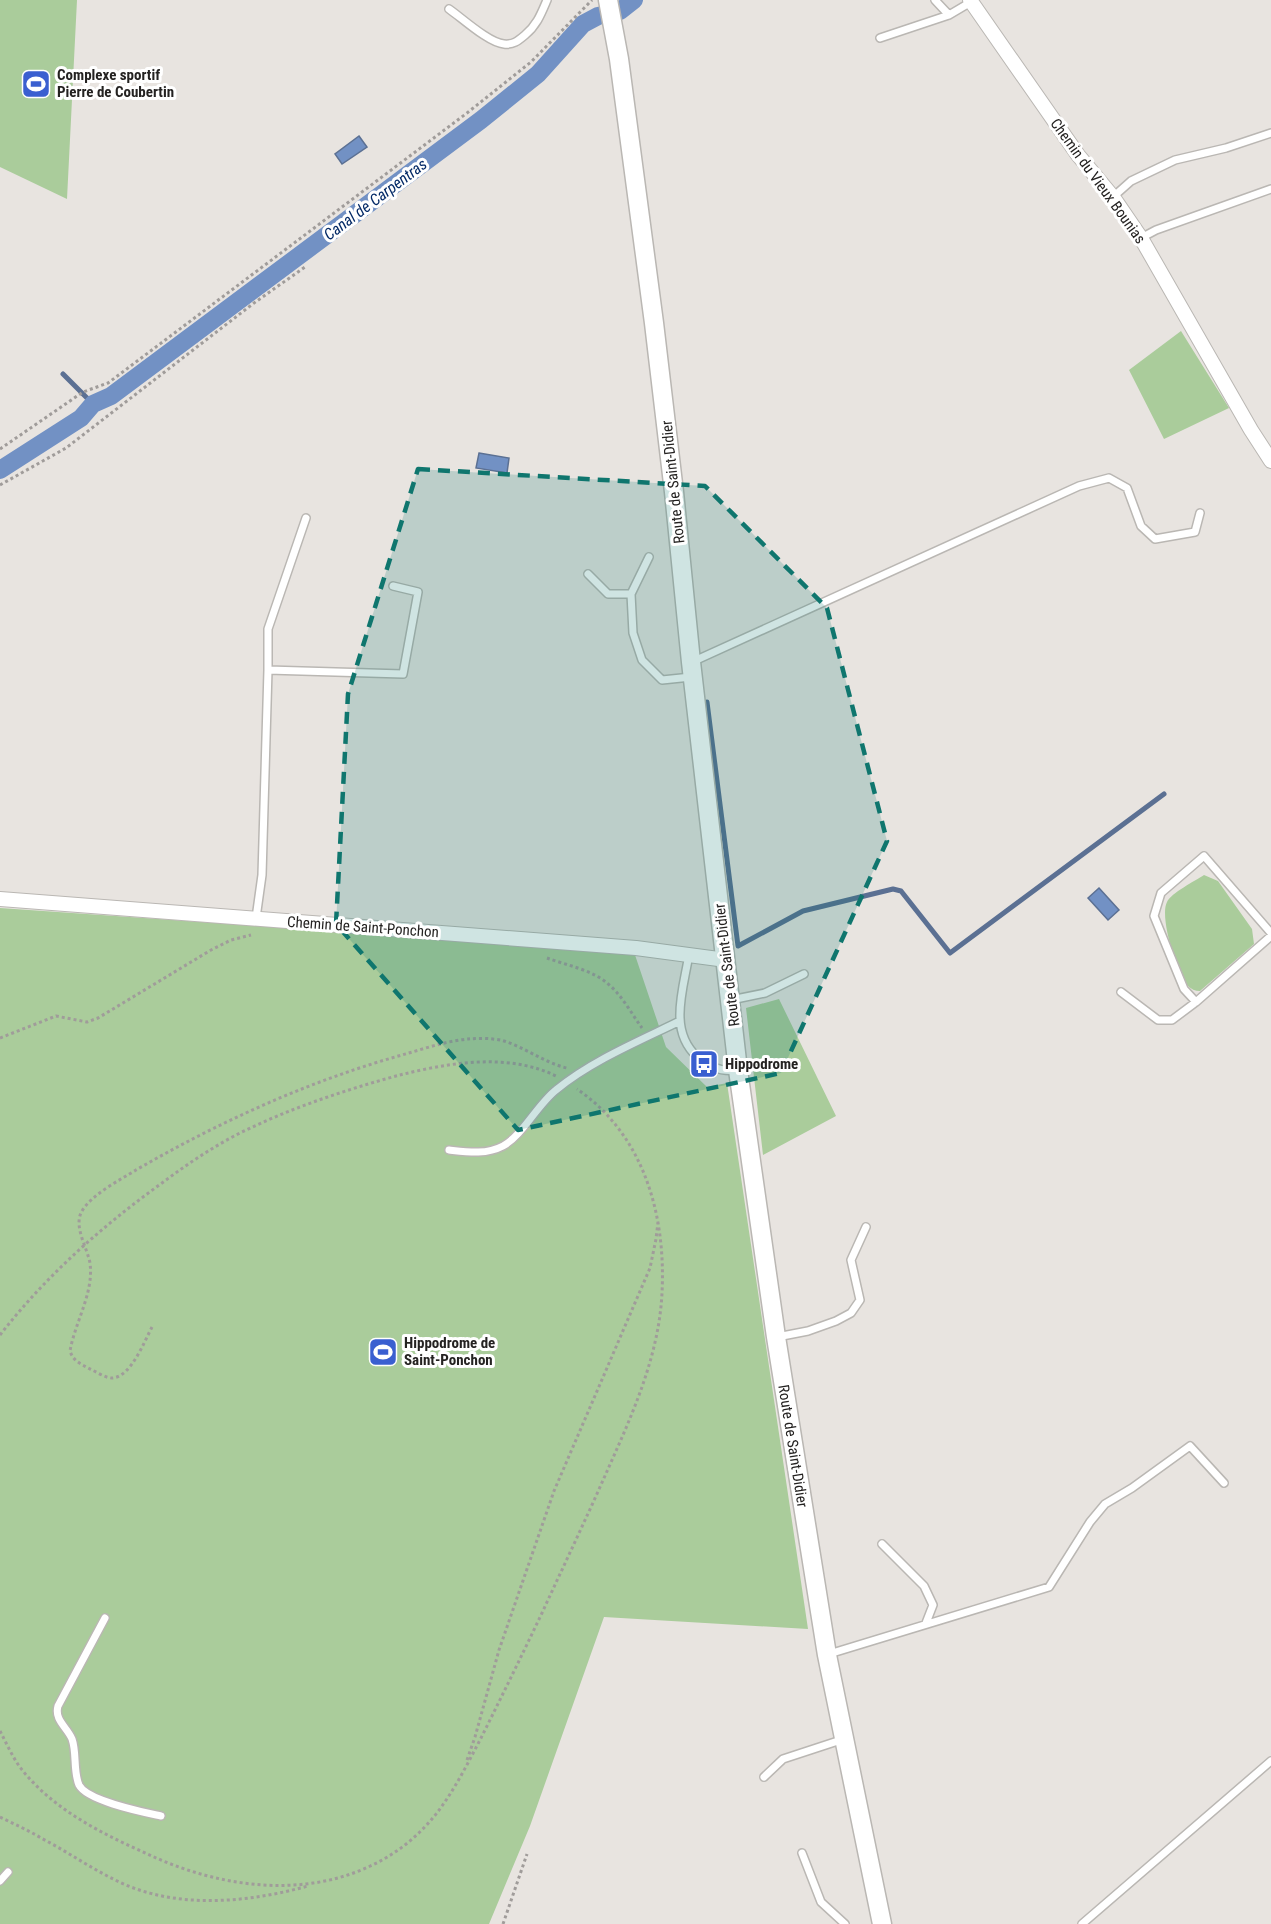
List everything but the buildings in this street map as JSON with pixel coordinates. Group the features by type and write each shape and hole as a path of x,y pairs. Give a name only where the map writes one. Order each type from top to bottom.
{"main road":[{"name":"Route de Saint-Didier","path":"608,0 653,312 738,1070 776,1337 827,1655 882,1924"}],"street":[{"name":"Chemin du Vieux Bounias","path":"971,1 1078,155 1113,197 1141,238 1271,461"},
{"name":"Chemin de Saint-Ponchon","path":"0,898 689,954 726,960"}],"lane":[{"path":"449,9 502,44 515,43 539,20 547,0"},
{"path":"935,0 949,15"},
{"path":"880,38 949,15 971,1"},
{"path":"1113,197 1131,181 1175,160 1226,148 1271,133"},
{"path":"1141,238 1156,230 1271,189"},
{"path":"649,557 631,594 633,633 642,660 662,680 692,670 1079,486 1109,478 1126,488 1140,526 1155,539 1195,532 1200,513"},
{"path":"256,918 262,875 268,629 306,518"},
{"path":"588,574 608,594 631,594"},
{"path":"268,670 403,674 418,592 393,586"},
{"path":"1121,992 1158,1020 1172,1020 1196,1002 1271,934 1204,856 1161,893 1154,916 1184,988 1196,1002"},
{"path":"689,954 680,1021 685,1041 693,1054 705,1064 718,1070 738,1070"},
{"path":"731,1000 765,993 804,974"},
{"path":"449,1150 486,1151 503,1146 516,1135 541,1104 566,1082 648,1036 680,1021"},
{"path":"776,1337 808,1331 851,1313 860,1300 851,1260 866,1227"},
{"path":"827,1655 1049,1587 1090,1522 1105,1504 1132,1488 1190,1446 1224,1484"},
{"path":"882,1544 924,1586 933,1605 926,1623"},
{"path":"105,1618 58,1706 58,1716 72,1739 78,1781 82,1790 131,1809 161,1816"},
{"path":"764,1776 783,1759 844,1739"},
{"path":"1082,1924 1271,1761"},
{"path":"802,1853 821,1902 845,1924"},
{"path":"0,1881 8,1872"}],"path":[{"path":"0,449 82,393 108,382 432,140 531,62 591,0"},
{"path":"0,486 66,448 254,303 305,267"},
{"path":"0,1038 56,1016 87,1022 98,1018 212,950 231,940 256,934"},
{"path":"544,957 598,977 607,983 619,995 648,1036"},
{"path":"152,1327 129,1371 114,1378 106,1377 72,1358 70,1351 72,1340 89,1288 90,1275 90,1262 79,1223 80,1215 83,1209 109,1187 163,1155 303,1088 356,1069 446,1043 466,1039 503,1041 560,1066 586,1070"},
{"path":"0,1335 41,1286 84,1244 128,1207 212,1148 257,1125 359,1086 416,1071 467,1062 483,1062 539,1070 566,1082 607,1113 626,1136 637,1156 658,1216 663,1252 662,1296 647,1373 629,1422 501,1699 444,1804 413,1839 388,1857 340,1877 281,1893 224,1901 185,1899 128,1886 0,1817"},
{"path":"463,1771 476,1737 499,1650 554,1491 650,1268 658,1216"},
{"path":"0,1731 21,1769 52,1800 86,1823 174,1866 241,1884 266,1886 306,1885 340,1877"},
{"path":"503,1924 527,1854"}],"highlighted area":[{"path":"418,469 705,486 827,608 887,841 781,1073 518,1130 336,924 348,694"}],"green space":[{"name":"Complexe sportif Pierre de Coubertin","path":"0,0 77,0 67,199 0,167"},
{"path":"1181,331 1229,408 1164,439 1129,370"},
{"path":"1204,875 1218,881 1252,929 1254,944 1200,991 1188,986 1179,970 1167,932 1165,909 1173,895"},
{"name":"Hippodrome de Saint-Ponchon","path":"0,908 634,952 666,1047 707,1087 727,1083 808,1629 604,1617 530,1826 489,1924 0,1924"},
{"path":"779,999 836,1116 763,1155 746,1008"}],"water":[{"path":"359,136 367,147 342,164 335,154"},
{"path":"479,453 509,458 507,473 476,468"},
{"path":"1099,888 1119,910 1108,920 1088,898"}],"waterway":[{"name":"Canal de Carpentras","path":"0,470 81,418 93,404 111,396 481,120 538,74 583,24 598,16 620,11 634,0"},
{"path":"63,374 93,404"},
{"path":"707,702 738,946 803,911 893,889 901,891 950,953 1164,794"}],"place":[{"name":"Complexe sportif Pierre de Coubertin","path":"36,84"},
{"name":"Hippodrome","path":"704,1064"},
{"name":"Hippodrome de Saint-Ponchon","path":"383,1352"}]}
